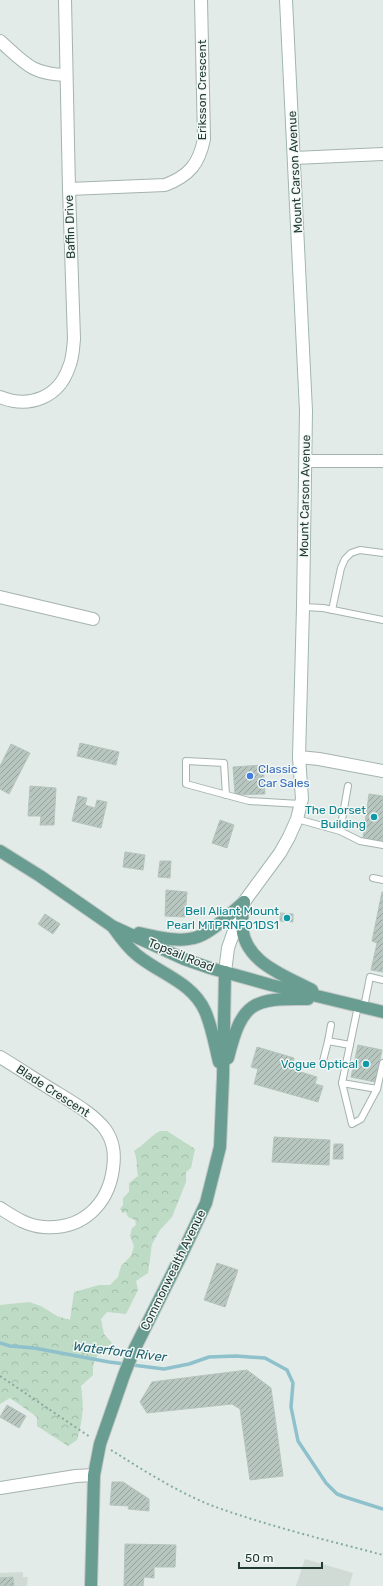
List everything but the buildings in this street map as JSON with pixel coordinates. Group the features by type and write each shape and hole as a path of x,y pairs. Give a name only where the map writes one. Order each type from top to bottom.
{"main road":[{"name":"Topsail Road","path":"0,851 40,876 112,926 184,959 225,972 383,1012"},
{"path":"112,926 168,939 186,940 199,938 213,929 244,902"},
{"path":"244,902 242,923 244,937 253,954 271,969 330,999"},
{"path":"112,926 126,946 138,956 175,978 190,991 199,1002 205,1012 223,1077"},
{"name":"Commonwealth Avenue","path":"91,1586 94,1475 100,1444 134,1350 175,1270 206,1203 220,1147 225,972"},
{"path":"223,1077 238,1023 258,1003 277,999 330,999"}],"street":[{"name":"Baffin Drive","path":"0,397 21,403 36,400 53,392 69,368 72,355 74,339 68,189 65,0"},
{"name":"Eriksson Crescent","path":"68,189 165,185 177,181 196,163 201,152 204,139 201,0"},
{"name":"Mount Carson Avenue","path":"225,972 228,948 244,902 280,853 297,819 302,799 299,757 306,461 304,367 286,0"},
{"path":"0,41 25,64 36,70 50,74 66,75"},
{"path":"294,158 383,154"},
{"path":"306,461 383,461"},
{"path":"0,597 93,619"},
{"path":"299,757 319,759 383,771"},
{"name":"Blade Crescent","path":"0,1057 88,1112 104,1129 115,1151 113,1174 105,1197 79,1221 66,1226 43,1227 22,1222 0,1208"},
{"path":"0,1488 76,1476 94,1475"}],"lane":[{"path":"332,610 341,568 345,559 351,553 360,550 383,553"},
{"path":"303,607 323,608 383,620"},
{"path":"226,795 224,763 186,761 186,784 226,795 249,801 300,804"},
{"path":"340,831 348,786"},
{"path":"297,819 340,831 360,840 383,844"},
{"path":"373,878 383,880"},
{"path":"383,980 370,977 350,1045 342,1083 352,1124 361,1120 377,1089 383,1063"},
{"path":"323,1061 331,1024"},
{"path":"328,1041 350,1045"},
{"path":"342,1083 377,1089"}],"path":[{"path":"0,1376 100,1444 141,1469 212,1505 267,1523 383,1555"}],"shaded area":[{"path":"305,1559 353,1573 349,1586 296,1586"},
{"path":"23,1572 23,1577 28,1577 27,1586 0,1586 0,1573"}],"green space":[{"path":"160,1131 167,1131 195,1149 191,1168 186,1172 186,1182 172,1217 160,1230 152,1244 148,1273 136,1281 138,1290 126,1314 107,1312 101,1319 104,1334 112,1343 97,1356 94,1364 93,1375 81,1386 83,1407 81,1425 77,1440 68,1446 37,1426 37,1417 10,1398 0,1404 0,1305 29,1302 41,1306 57,1316 70,1320 74,1292 99,1285 110,1285 118,1277 121,1266 131,1256 134,1246 130,1236 132,1228 136,1225 135,1220 128,1217 126,1212 123,1213 120,1209 123,1205 123,1198 129,1192 129,1183 138,1176 134,1151"}],"waterway":[{"name":"Waterford River","path":"0,1343 10,1346 34,1348 109,1362 164,1369 189,1364 209,1357 236,1356 265,1358 287,1370 293,1383 291,1407 298,1441 326,1483 337,1494 383,1509"}],"place":[{"name":"Classic Car Sales","path":"250,776"},
{"name":"The Dorset Building","path":"374,817"},
{"name":"Bell Aliant Mount Pearl MTPRNF01DS1","path":"287,918"},
{"name":"Vogue Optical","path":"366,1064"}]}
